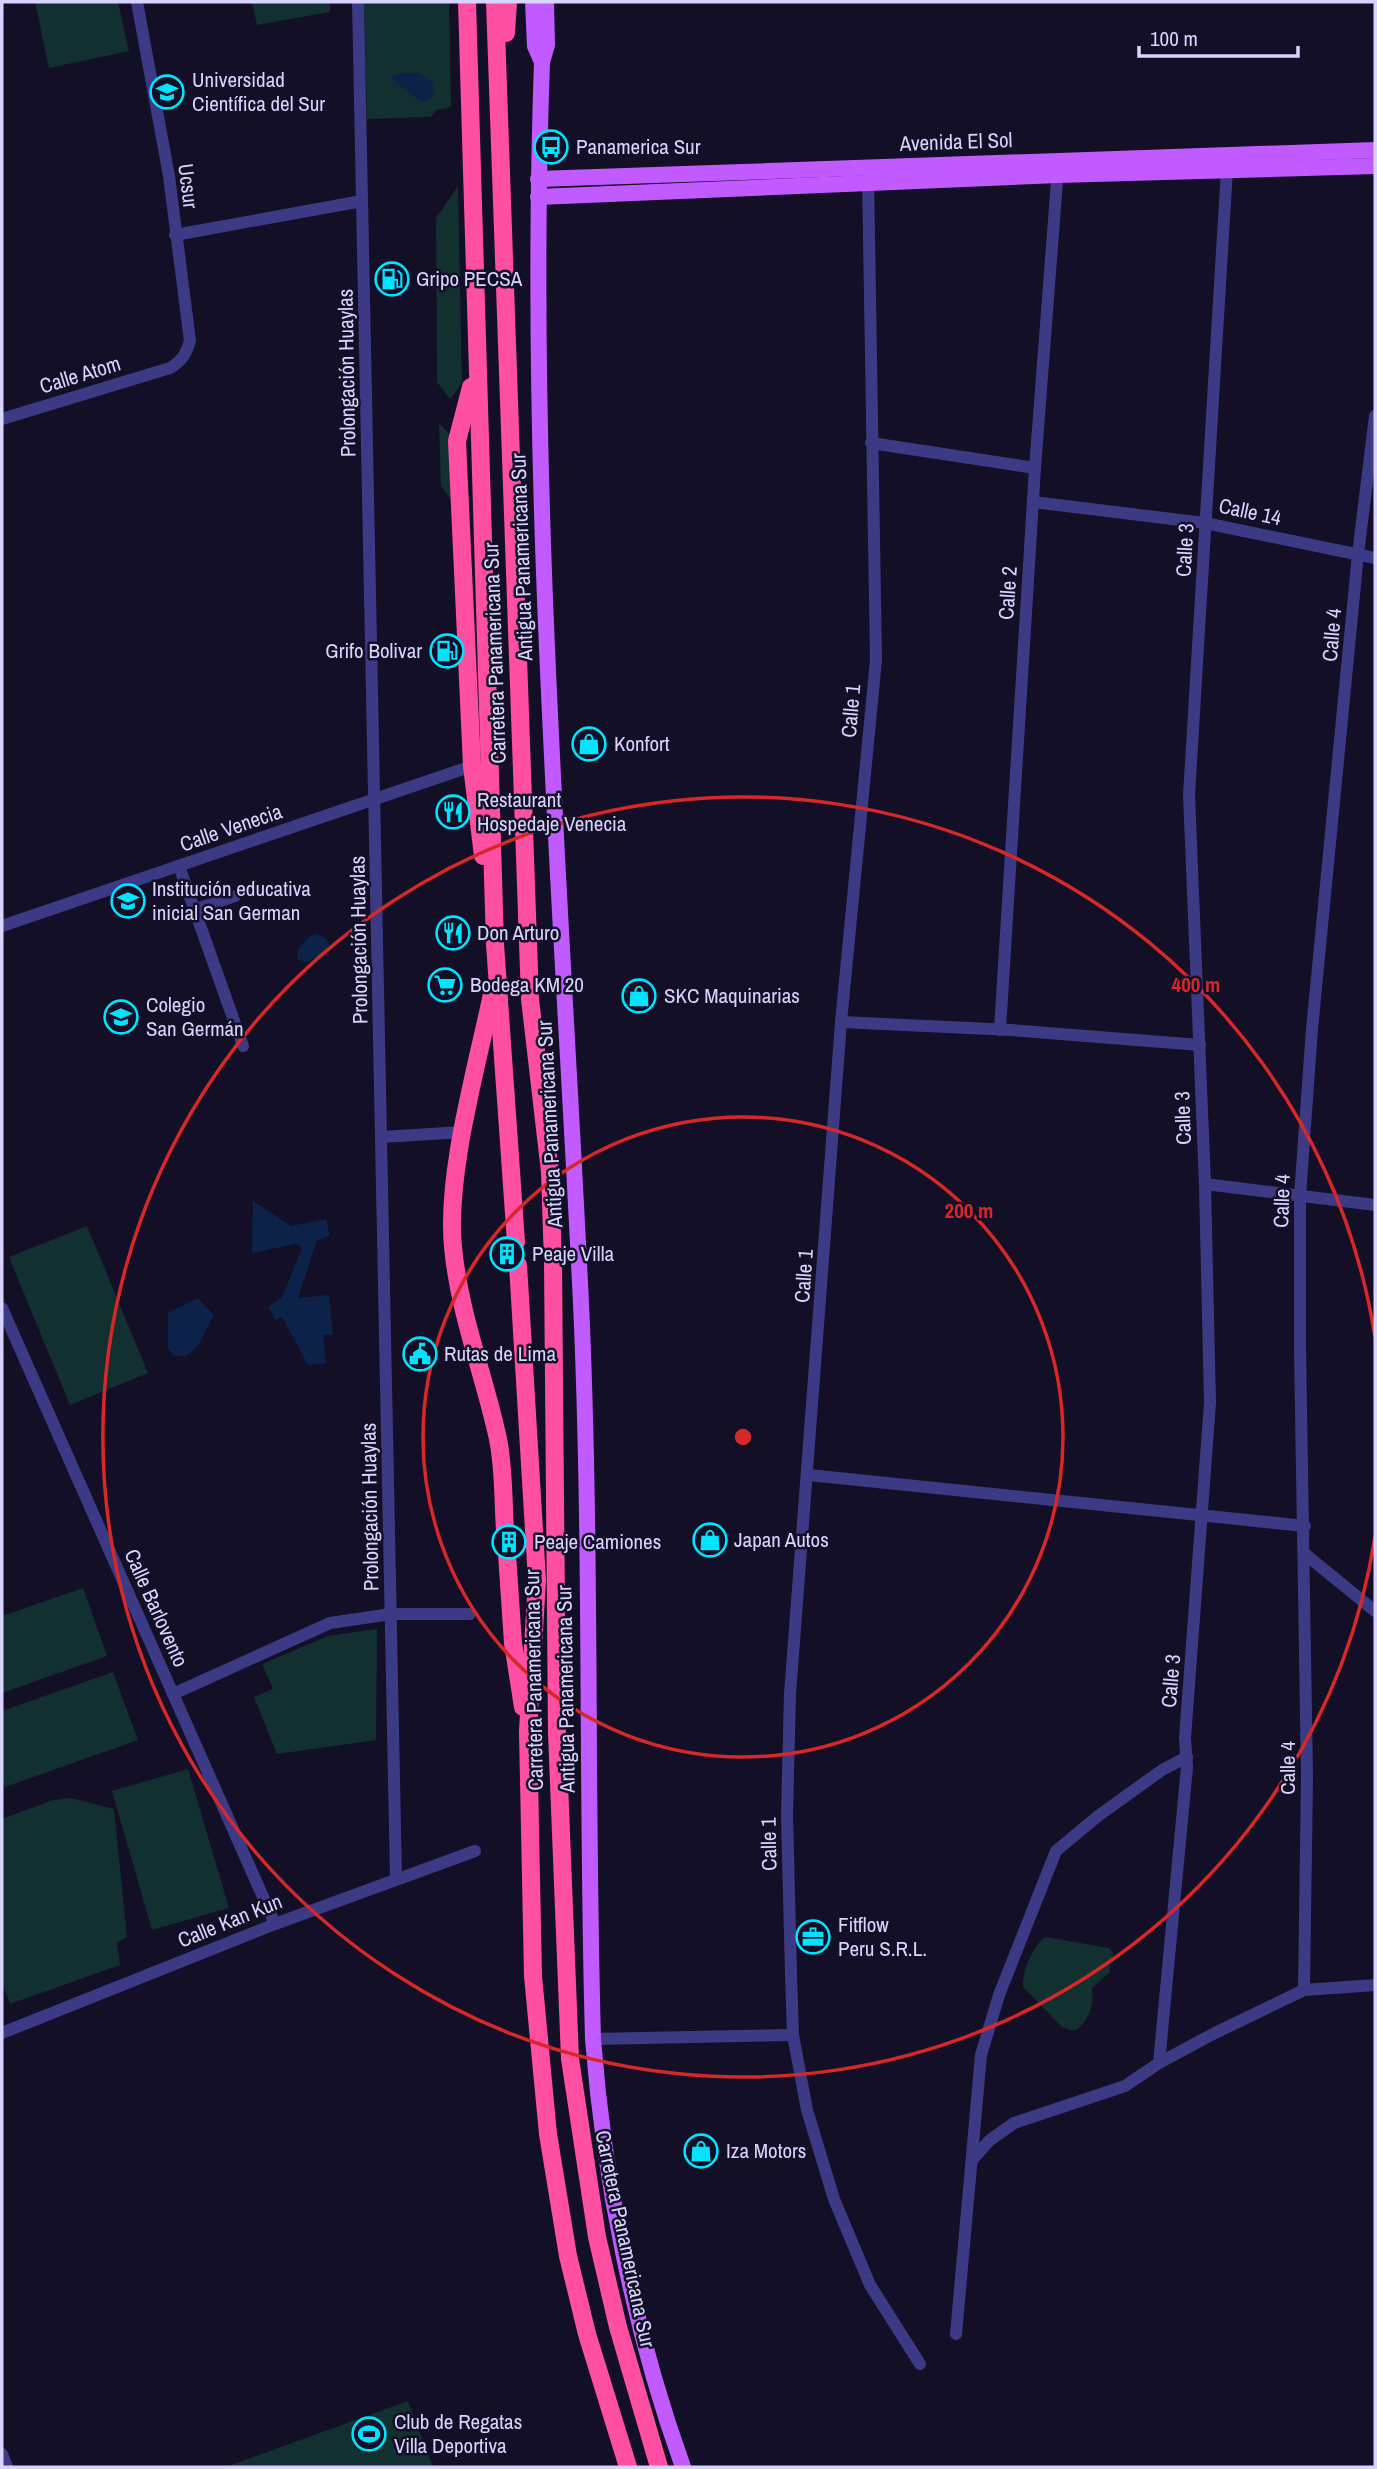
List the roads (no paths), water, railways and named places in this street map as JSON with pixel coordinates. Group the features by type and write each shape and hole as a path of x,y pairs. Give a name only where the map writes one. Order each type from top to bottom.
{"highway":[{"name":"Carretera Panamericana Sur","path":"467,2 495,944 516,1242"},
{"name":"Carretera Panamericana Sur","path":"495,2 530,999 550,1172 557,1733 570,2059 597,2237 618,2327 659,2467"},
{"path":"498,85 508,2"},
{"path":"477,366 457,440 472,766 495,944"},
{"name":"Carretera Panamericana Sur","path":"497,970 463,1132 452,1207 452,1244 459,1301 498,1441 505,1530"},
{"name":"Carretera Panamericana Sur","path":"517,1265 537,1580 528,1731 533,1976 548,2134 568,2256 591,2346 628,2467"},
{"name":"Carretera Panamericana Sur","path":"507,1554 515,1663 528,1731"}],"main road":[{"name":"Antigua Panamericana Sur","path":"533,2 535,46 542,62"},
{"name":"Antigua Panamericana Sur","path":"546,2 547,46 542,62 538,179 540,453 549,744 581,1310 593,2039 599,2106 626,2256 654,2374 683,2467"},
{"name":"Avenida El Sol","path":"538,197 868,183 1059,167 1375,150"},
{"name":"Avenida El Sol","path":"538,179 868,165 1227,169 1375,166"}],"street":[{"name":"Ucsur","path":"137,2 164,150 190,341 181,362 170,368"},
{"name":"Prolongación Huaylas","path":"358,2 396,1878"},
{"name":"Calle 1","path":"868,165 876,660 841,1022 809,1475 790,1694 788,1815 793,2035 807,2110 834,2199 870,2285 920,2364"},
{"name":"Calle 2","path":"1000,1030 1035,468 1059,167"},
{"name":"Calle 3","path":"1159,2063 1187,1757 1185,1738 1204,1516 1210,1403 1205,1184 1189,795 1227,169"},
{"path":"175,235 362,201"},
{"name":"Calle Atom","path":"2,419 170,368"},
{"name":"Calle 4","path":"1304,1990 1306,1554 1300,1347 1300,1196 1312,1029 1358,554 1375,416"},
{"path":"871,443 1035,468"},
{"name":"Calle 14","path":"1033,502 1205,523 1375,558"},
{"name":"Calle Venecia","path":"2,926 472,766"},
{"path":"179,866 243,1046"},
{"path":"194,910 235,896"},
{"path":"841,1022 1000,1030 1200,1045"},
{"path":"382,1137 463,1132"},
{"path":"1205,1184 1375,1205"},
{"name":"Calle Barlovento","path":"2,1308 275,1924"},
{"path":"809,1475 1305,1526"},
{"path":"1306,1554 1375,1611"},
{"path":"173,1694 321,1626 391,1615 470,1614"},
{"path":"956,2334 981,2055 999,1996 1056,1851 1098,1816 1162,1770 1187,1757"},
{"name":"Calle Kan Kun","path":"2,2033 275,1924 475,1851"},
{"path":"973,2160 990,2140 1014,2123 1125,2086 1159,2063 1304,1990 1375,1985"},
{"path":"593,2039 793,2035"},
{"path":"2,2454 7,2467"}],"water":[{"path":"399,73 419,73 433,83 434,95 422,103 392,79 392,76"},
{"path":"317,934 326,938 330,945 318,958 305,962 297,959 298,949 310,936"},
{"path":"253,1201 291,1226 326,1219 330,1236 317,1240 298,1298 329,1295 333,1334 323,1335 326,1363 308,1365 282,1317 275,1320 268,1307 282,1297 302,1248 296,1244 252,1253"},
{"path":"198,1298 214,1315 194,1350 189,1354 174,1356 168,1348 168,1313"}],"place":[{"name":"Universidad Científica del Sur","path":"167,92"},
{"name":"Panamerica Sur","path":"551,147"},
{"name":"Gripo PECSA","path":"392,279"},
{"name":"Grifo Bolivar","path":"447,651"},
{"name":"Konfort","path":"589,744"},
{"name":"Restaurant Hospedaje Venecia","path":"453,812"},
{"name":"Institución educativa inicial San German","path":"128,901"},
{"name":"Don Arturo","path":"453,933"},
{"name":"Bodega KM 20","path":"445,985"},
{"name":"SKC Maquinarias","path":"639,996"},
{"name":"Colegio San Germán","path":"121,1017"},
{"name":"Peaje Villa","path":"507,1254"},
{"name":"Rutas de Lima","path":"420,1354"},
{"name":"Japan Autos","path":"710,1540"},
{"name":"Peaje Camiones","path":"509,1542"},
{"name":"Fitflow Peru S.R.L.","path":"813,1937"},
{"name":"Iza Motors","path":"701,2151"},
{"name":"Club de Regatas Villa Deportiva","path":"369,2434"}]}
